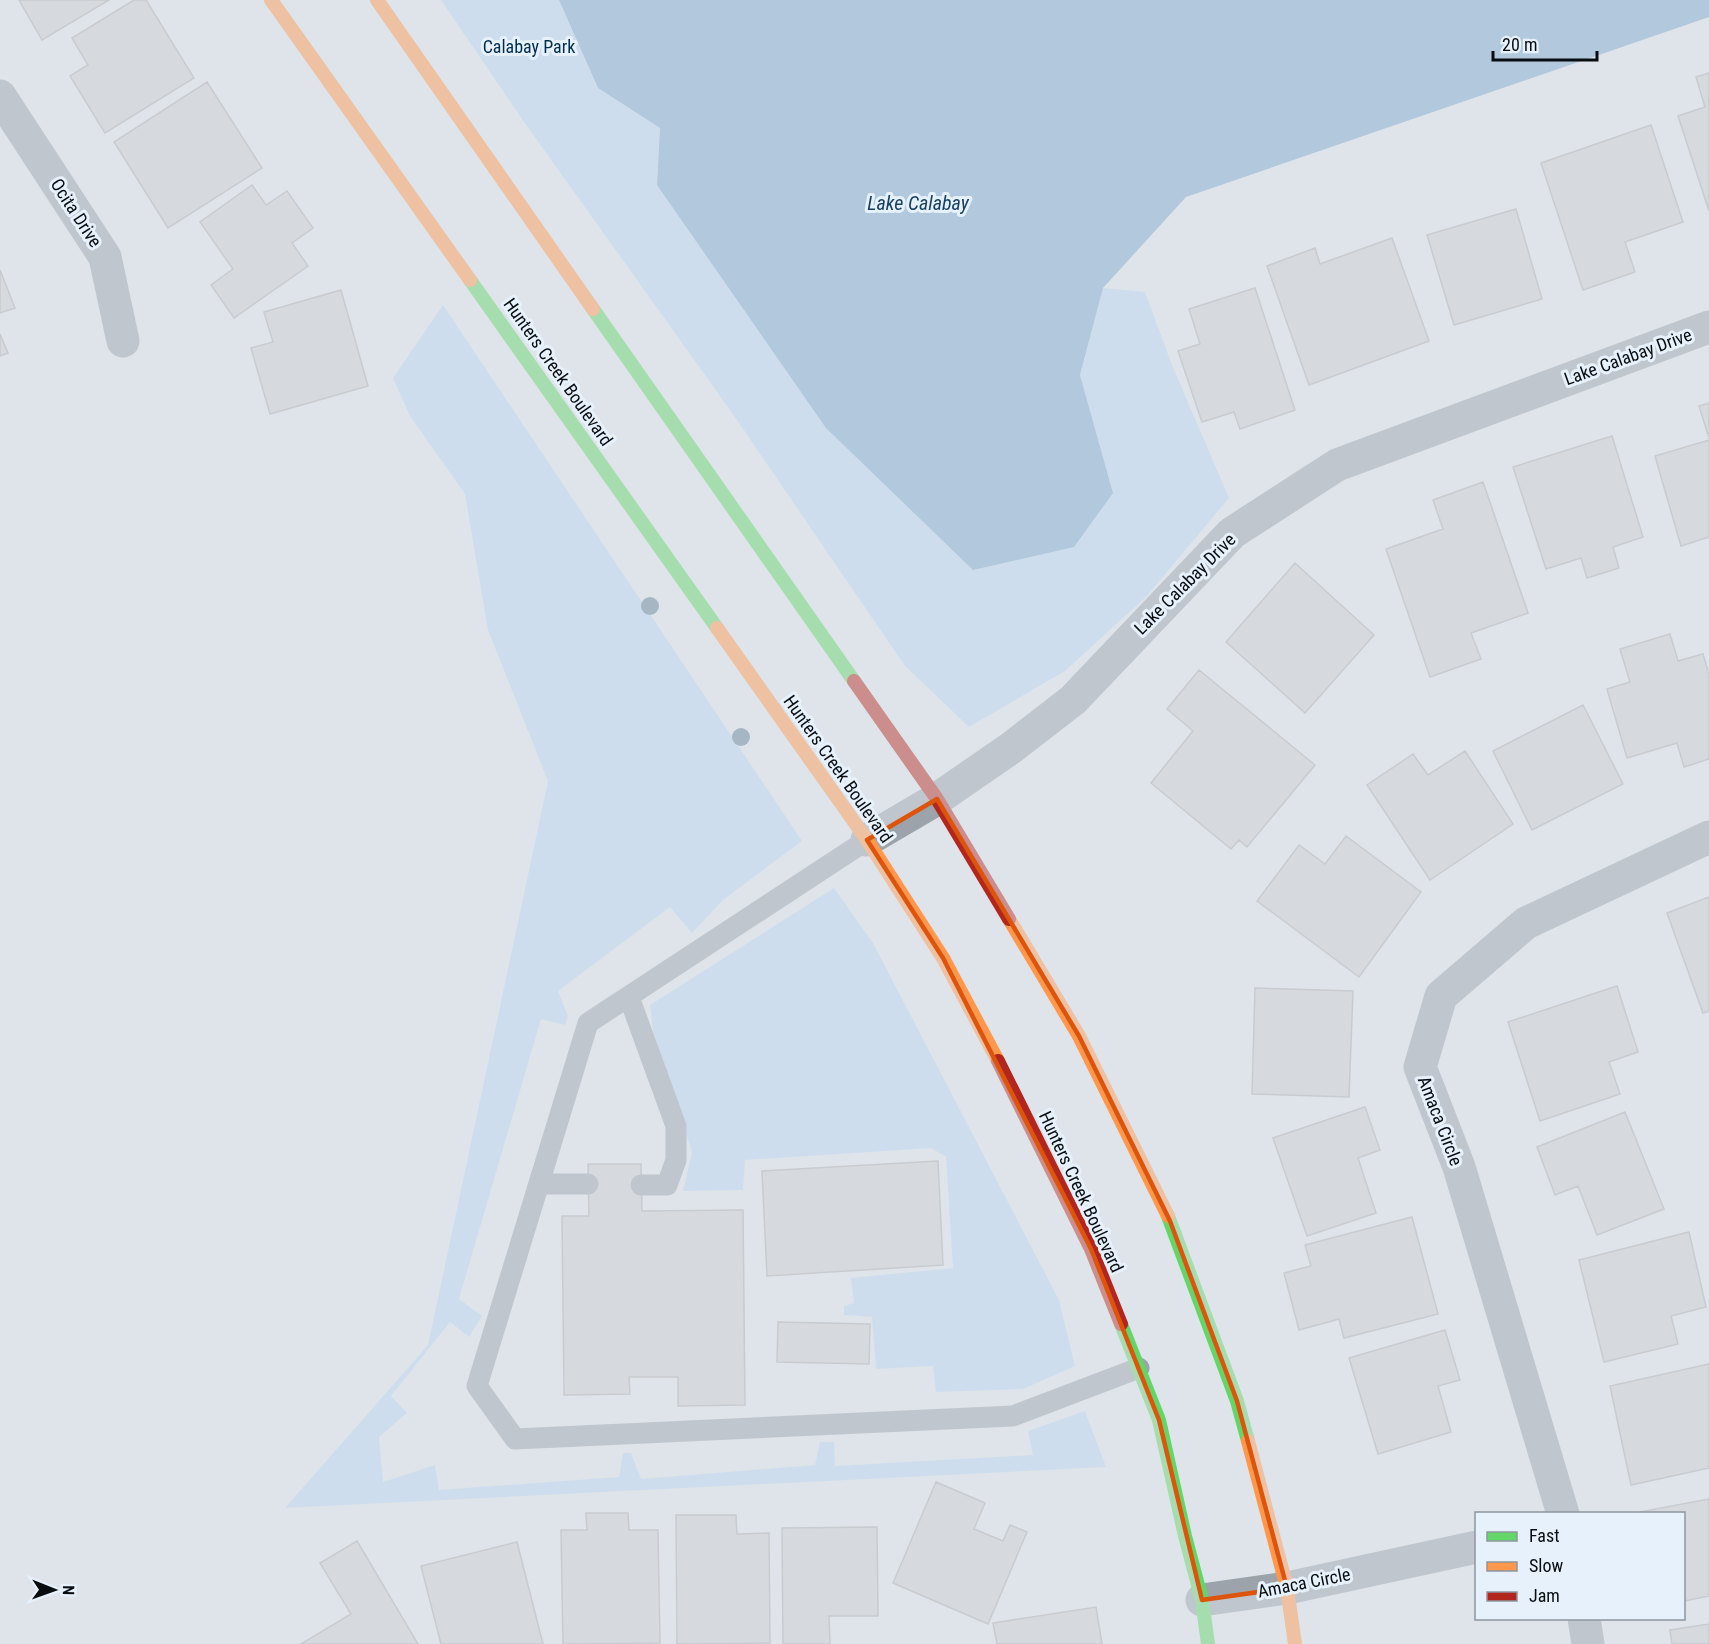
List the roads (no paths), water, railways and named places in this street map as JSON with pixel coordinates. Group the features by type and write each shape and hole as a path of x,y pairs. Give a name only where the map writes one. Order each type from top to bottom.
{"street":[{"name":"Hunters Creek Boulevard","path":"272,0 867,840 943,958 1002,1068 1091,1249 1139,1368 1159,1420 1202,1600 1208,1644"},
{"path":"377,0 937,799 1079,1036 1170,1221 1237,1401 1287,1588 1295,1644"},
{"name":"Ocita Drive","path":"0,96 105,257 123,341"},
{"name":"Lake Calabay Drive","path":"867,840 937,799 1011,748 1073,700 1232,533 1337,465 1709,327"},
{"name":"Amaca Circle","path":"1562,1512 1459,1167 1419,1067 1442,996 1526,923 1709,837"},
{"name":"Amaca Circle","path":"1202,1600 1287,1588 1475,1547"},
{"path":"1584,1620 1588,1644"}],"lane":[{"path":"867,840 588,1023 477,1386 515,1439 1013,1416 1139,1368"},
{"path":"629,997 676,1126 676,1160 667,1185 641,1185"},
{"path":"539,1184 588,1184"}],"water":[{"name":"Lake Calabay","path":"559,0 1709,0 1709,17 1186,197 1103,288 1080,375 1113,493 1074,547 973,570 826,428 657,185 660,128 598,88"}],"park label":[{"name":"Calabay Park","path":"529,47"}]}
